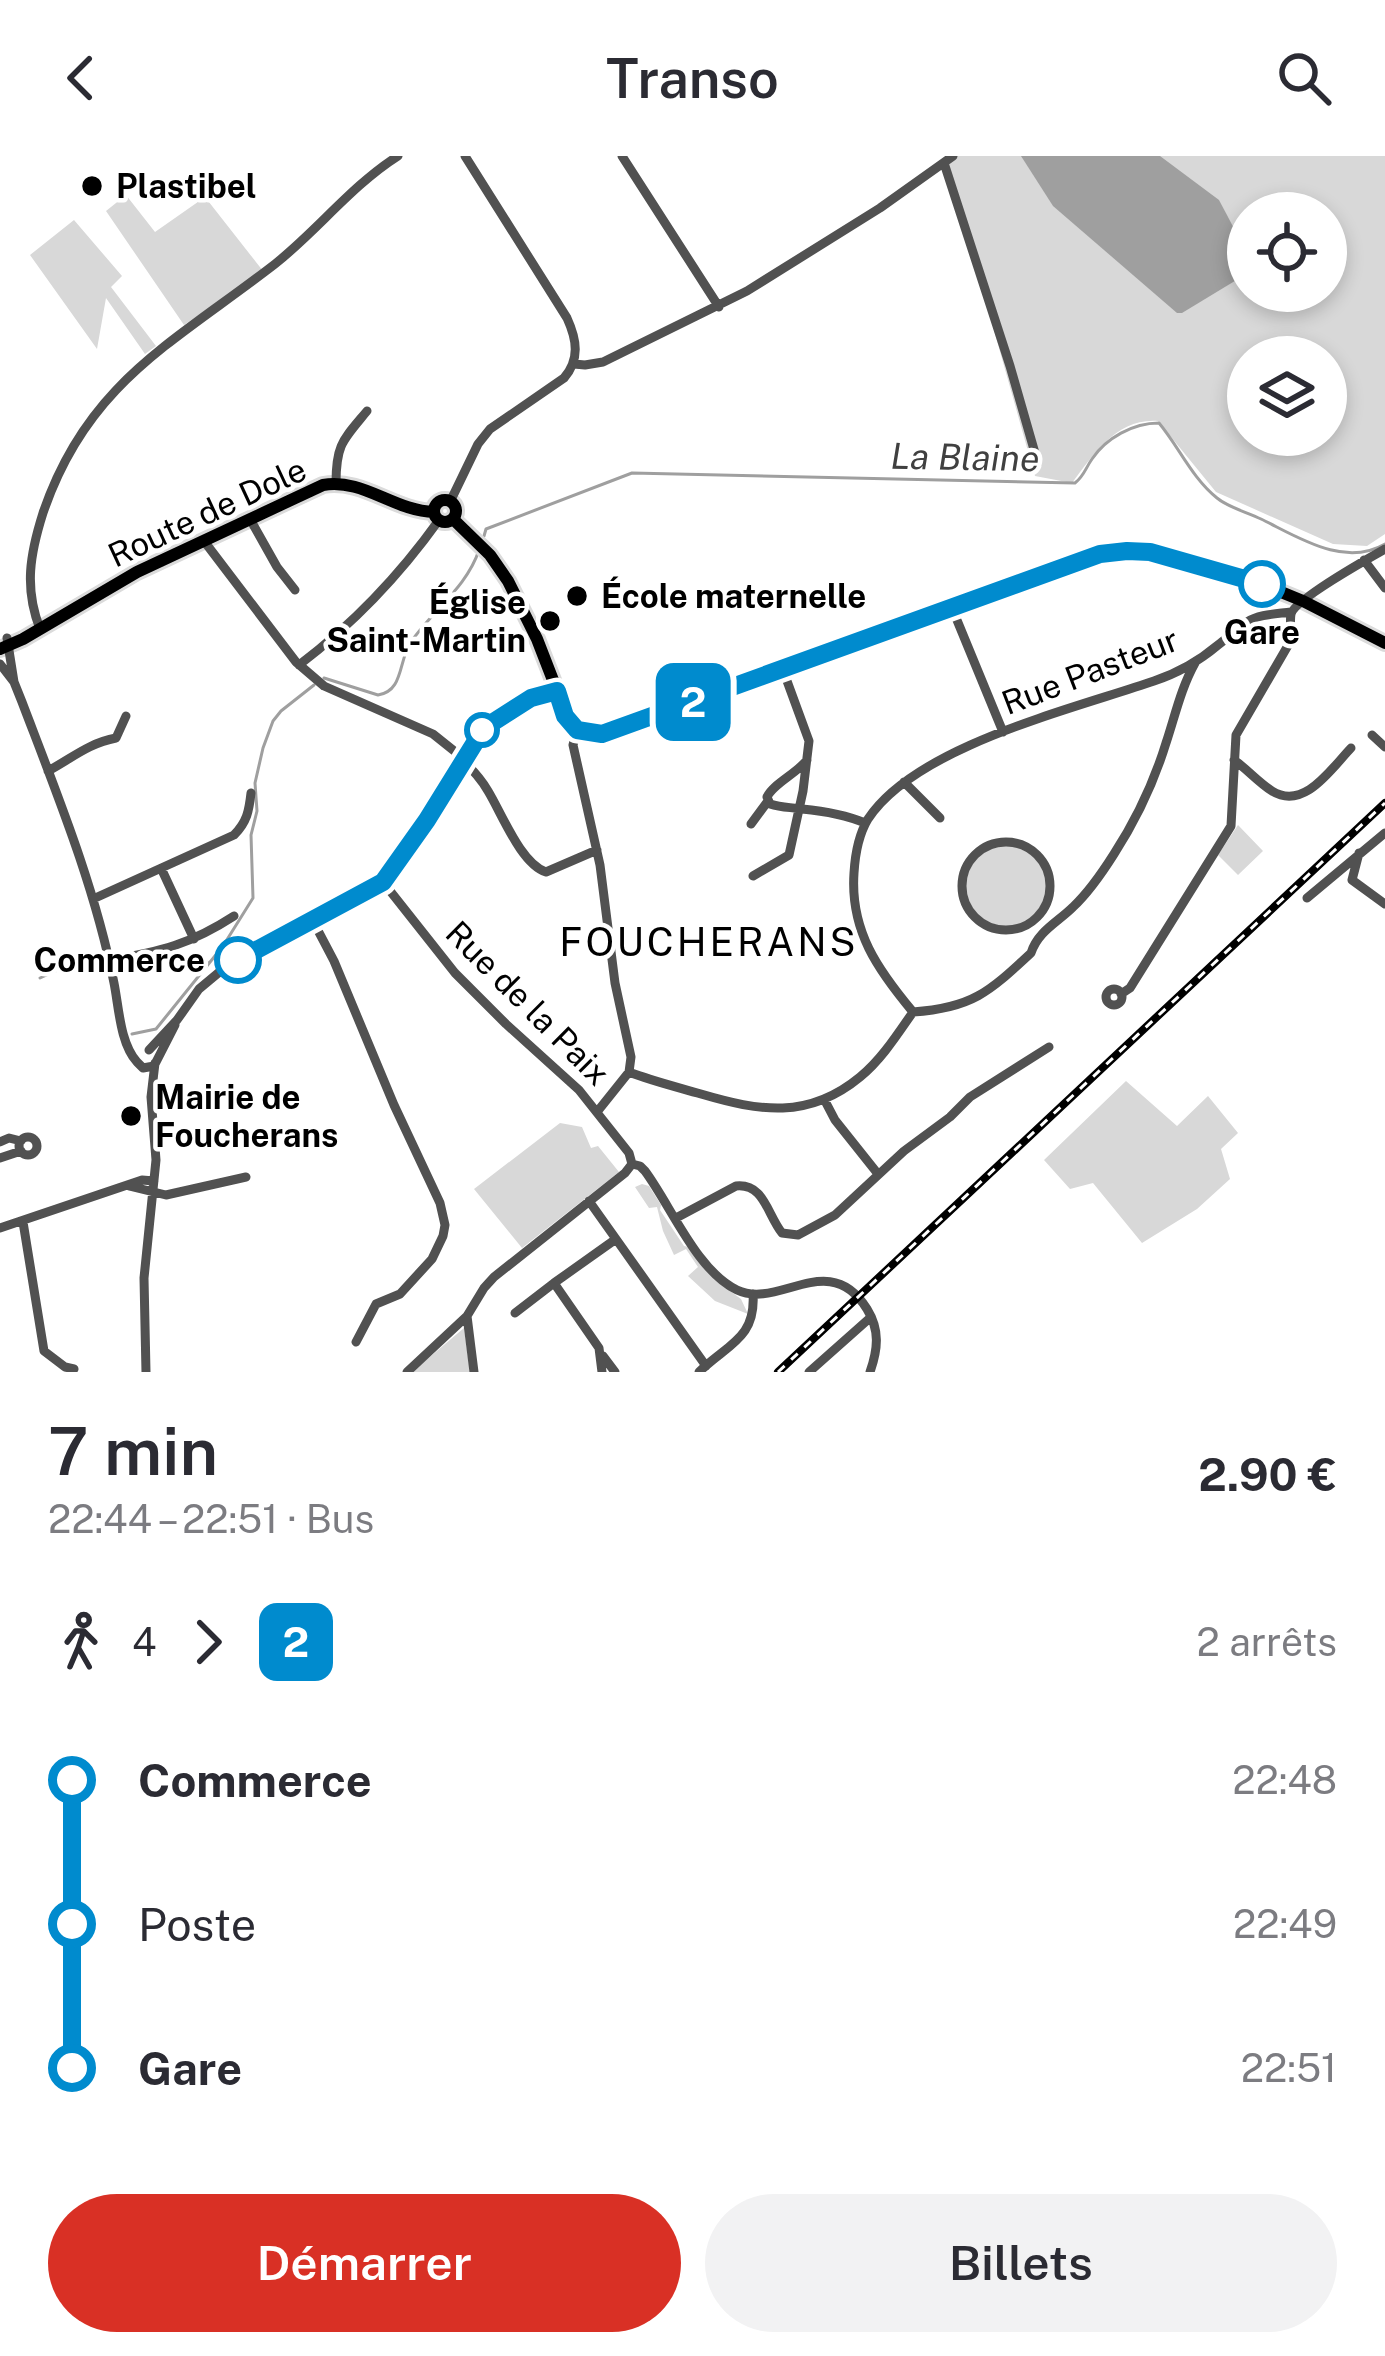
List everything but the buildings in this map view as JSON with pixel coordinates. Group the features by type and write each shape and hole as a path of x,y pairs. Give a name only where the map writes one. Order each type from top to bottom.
{"main road":[{"name":"Route de Dole","path":"4,643 137,572 323,485 358,487 442,517"},
{"path":"450,502 456,511 442,517 490,555 508,580 537,639 565,716 577,730 589,734 613,731 1079,560 1127,551 1180,558 1254,581 1385,643"}],"street":[{"path":"38,625 29,585 31,552 52,486 88,421 157,350 276,263 357,187 398,156"},
{"path":"450,502 484,435 560,382 574,364 576,343 566,318 465,156"},
{"path":"622,156 719,307"},
{"path":"574,364 603,362 719,307 880,208 948,159 1037,460"},
{"path":"335,483 341,442 367,411"},
{"path":"299,665 363,612 442,517"},
{"path":"250,519 295,590"},
{"path":"204,541 299,665 318,682 433,734 462,759 485,785 538,870 546,872 597,850"},
{"path":"1121,994 1130,988 1232,826 1234,745 1239,725 1292,637 1291,612 1385,549"},
{"path":"1364,560 1385,588"},
{"path":"952,608 1004,732"},
{"name":"Rue Pasteur","path":"865,823 904,782 948,757 1064,709 1160,680 1195,663 1249,620 1291,612"},
{"path":"4,643 93,899 127,1048 151,1097"},
{"path":"629,1072 750,1108 778,1109 824,1099 848,1087 868,1070 913,1012 943,1010 976,998 1030,953 1033,943 1087,891 1129,829 1155,774 1195,663"},
{"path":"0,664 14,682"},
{"path":"753,876 789,855 807,760 808,732 783,670"},
{"path":"1160,680 1172,687 1179,701"},
{"path":"138,1064 148,1069 151,1056 213,976 383,882 488,723 531,698 557,691"},
{"path":"49,770 79,751 116,738 126,716"},
{"path":"577,730 573,745 597,850 615,983 631,1057 629,1072 598,1112"},
{"path":"1372,735 1385,747"},
{"path":"1234,760 1273,791 1299,796 1351,748"},
{"path":"751,824 771,789 807,760"},
{"path":"904,782 940,818"},
{"path":"93,899 234,836 249,812 251,793"},
{"path":"768,801 780,808 865,823 854,878 857,921 881,974 913,1012"},
{"path":"1306,898 1385,833"},
{"path":"1049,892 1036,918 1002,930 972,914 963,878 975,856 993,844 1025,847 1044,865 1049,892 1060,914"},
{"path":"1359,854 1352,880 1385,904"},
{"path":"161,868 194,939"},
{"name":"Rue de la Paix","path":"383,882 455,973 598,1112 720,1278 753,1294"},
{"path":"109,960 159,952 234,916"},
{"path":"313,921 440,1204 445,1225 432,1259 400,1294 376,1304 356,1342"},
{"path":"1014,929 1033,943"},
{"path":"125,1034 151,1056"},
{"path":"676,1218 744,1184 756,1190 782,1233 798,1235 835,1215 970,1096 1048,1047"},
{"path":"138,1064 140,1053 151,1056"},
{"path":"146,1372 149,1184 156,1160 151,1056"},
{"path":"824,1099 878,1174"},
{"path":"0,1142 9,1138 21,1146 0,1158"},
{"path":"407,1372 467,1316 488,1282 632,1164"},
{"path":"0,1228 127,1186 149,1184 166,1195 247,1177"},
{"path":"589,1201 703,1369 747,1330 754,1312 753,1294 808,1282 838,1284 871,1317 878,1336 870,1372"},
{"path":"23,1222 44,1352 74,1369"},
{"path":"515,1313 616,1239"},
{"path":"554,1283 615,1372"},
{"path":"467,1316 474,1372"},
{"path":"809,1372 871,1317"},
{"path":"599,1352 602,1372"}],"shaded area":[{"path":"945,156 1385,156 1385,534 1367,546 1333,544 1216,492 1158,421 1130,425 1119,432 1072,483 1035,476"},
{"path":"1021,156 1160,156 1219,200 1227,215 1227,286 1177,313 1053,206"},
{"path":"126,195 155,232 205,197 263,271 184,325 106,211"},
{"path":"74,220 122,276 111,287 156,346 145,354 106,298 97,349 30,255"},
{"path":"1238,825 1263,851 1238,875 1218,855"},
{"path":"1006,846 1034,858 1046,886 1034,914 1006,926 978,914 966,886 978,858"},
{"path":"1126,1081 1177,1126 1208,1096 1238,1133 1221,1149 1230,1179 1197,1209 1142,1243 1093,1183 1070,1189 1044,1160"},
{"path":"560,1123 582,1127 591,1148 598,1146 619,1172 522,1248 474,1189"},
{"path":"649,1186 684,1246 714,1279 741,1299 748,1314 715,1301 688,1276 698,1267 686,1249 674,1255 657,1207 649,1208 635,1187"},
{"path":"464,1328 470,1372 412,1372"}],"waterway":[{"name":"La Blaine","path":"484,536 486,529 632,473 1075,483 1112,438 1159,423 1200,481 1227,505 1321,547 1354,553 1385,544"},
{"name":"La Blaine","path":"324,678 378,695 392,688 411,642 458,587 479,550"},
{"name":"La Blaine","path":"132,1034 156,1029 223,946 253,898 251,835 263,748 281,711 314,685"},
{"name":"La Blaine","path":"124,967 207,962"},
{"name":"La Blaine","path":"40,978 73,963 105,971"}],"railway":[{"path":"778,1372 1385,803"}],"bus line":[{"name":"2","path":"238,960 383,882 488,723 543,693 557,691 565,716 577,730 602,734 1114,551 1180,558 1262,584"}],"place":[{"name":"Plastibel","path":"92,186"},
{"name":"Gare","path":"1262,584"},
{"name":"École maternelle","path":"577,596"},
{"name":"Église Saint-Martin","path":"550,621"},
{"name":"Commerce","path":"238,960"},
{"name":"Mairie de Foucherans","path":"131,1116"}],"district":[{"name":"FOUCHERANS","path":"709,942"}]}
